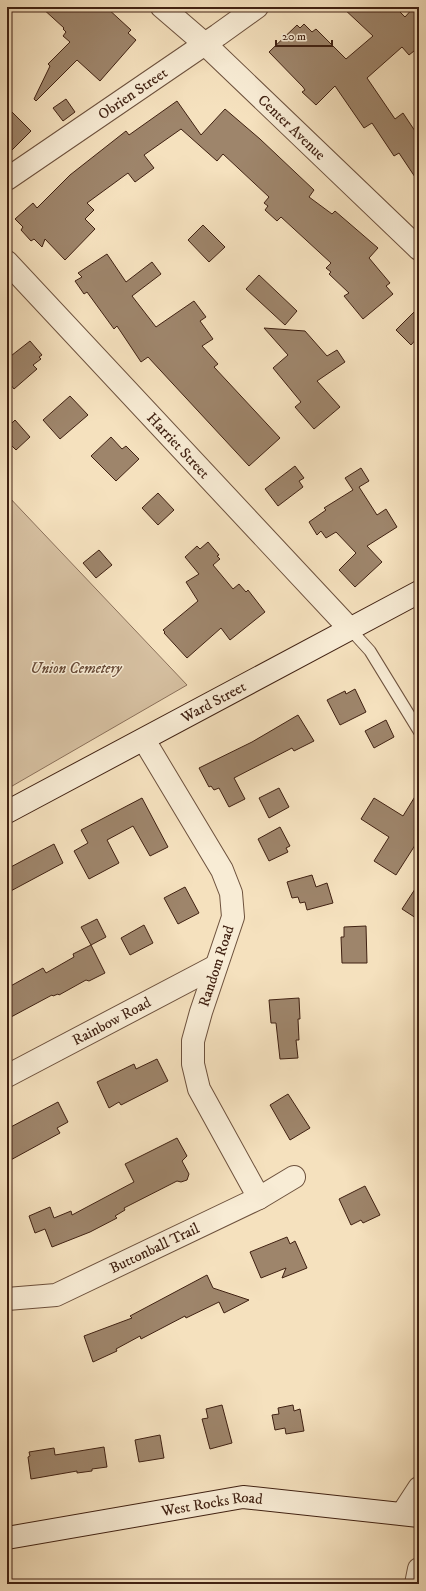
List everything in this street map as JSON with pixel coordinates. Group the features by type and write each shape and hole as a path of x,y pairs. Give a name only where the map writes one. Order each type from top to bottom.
{"street":[{"name":"Center Avenue","path":"162,7 205,44 419,249"},
{"name":"Obrien Street","path":"7,179 257,7"},
{"name":"Harriet Street","path":"7,262 350,629"},
{"name":"Ward Street","path":"7,812 419,592"},
{"name":"Random Road","path":"144,740 222,870 231,893 233,917 193,1041 194,1064 199,1089 259,1198"},
{"name":"Rainbow Road","path":"7,1076 216,966"},
{"name":"Buttonball Trail","path":"7,1299 56,1295 259,1198 294,1177"},
{"path":"410,1515 419,1488"},
{"name":"West Rocks Road","path":"7,1538 243,1497 410,1515"},
{"path":"416,1584 419,1569"}],"lane":[{"path":"350,629 370,651 419,732"}],"green space":[{"name":"Union Cemetery","path":"7,495 187,685 7,789"}],"building":[{"path":"41,7 77,7 81,12 85,7 106,7 131,30 128,33 136,40 100,81 77,60 36,101 34,99 50,66 48,64 70,42 63,36 66,32 63,29 64,28"},
{"path":"342,7 395,7 405,17 414,7 419,7 419,47 409,55 402,47 367,78 395,119 403,113 419,137 419,183 399,153 394,156 372,123 364,128 335,86 316,105 302,92 305,90 303,87 269,52 297,25 300,28 304,24 312,32 316,29 346,59 373,36"},
{"path":"66,99 75,112 63,121 53,108"},
{"path":"177,101 201,135 225,109 260,139 314,190 309,197 332,214 335,211 378,248 369,258 390,283 386,286 393,294 363,319 344,296 349,293 329,274 331,272 326,268 331,263 281,217 277,221 265,210 268,206 264,203 269,197 223,154 217,161 181,129 144,155 154,168 135,182 128,173 87,203 94,210 85,219 95,229 65,260 45,239 42,247 34,239 31,241 21,230 23,227 15,219 33,203 37,208 70,175 126,131 129,135"},
{"path":"7,107 31,131 7,155"},
{"path":"203,225 225,247 209,262 188,240"},
{"path":"107,254 126,282 152,262 161,274 132,296 156,327 194,301 206,317 200,321 213,339 202,346 218,364 214,367 280,438 249,466 148,357 141,362 117,326 114,329 87,292 84,294 75,281 82,277 78,273"},
{"path":"259,275 297,311 285,325 246,289"},
{"path":"419,307 419,336 411,345 396,330"},
{"path":"264,328 305,331 327,356 337,350 345,362 317,381 340,407 314,429 295,407 301,402 273,368 288,355"},
{"path":"30,341 42,355 39,357 41,359 33,365 37,369 14,389 7,380 7,359"},
{"path":"70,396 88,415 60,439 43,420"},
{"path":"15,420 30,437 16,450 7,441 7,428"},
{"path":"111,437 122,449 126,446 139,459 116,481 91,456"},
{"path":"295,466 304,478 299,481 303,487 278,506 265,489"},
{"path":"361,468 369,481 359,487 377,515 386,509 397,527 367,546 382,562 355,587 339,570 356,553 336,532 326,538 321,531 317,535 309,522 326,510 324,508 353,490 345,478"},
{"path":"158,493 174,510 158,525 142,508"},
{"path":"208,542 219,555 217,556 220,559 213,565 233,589 239,584 246,592 248,590 265,612 230,640 221,628 187,658 163,630 198,601 186,582 199,574 185,557 197,546 200,549"},
{"path":"99,550 112,565 96,578 83,563"},
{"path":"355,689 366,712 340,725 327,700 345,691 346,694"},
{"path":"298,715 314,741 294,751 292,748 234,778 245,799 229,807 219,788 214,790 211,786 209,787 199,768 252,742"},
{"path":"386,720 394,737 374,748 365,731"},
{"path":"279,788 289,807 269,818 259,798"},
{"path":"419,790 419,839 396,875 374,861 389,837 361,819 374,798 403,816"},
{"path":"142,798 168,847 150,856 133,826 107,840 119,863 89,879 74,851 88,843 81,830"},
{"path":"280,827 290,846 286,848 288,852 269,861 258,839"},
{"path":"54,844 63,863 7,893 7,869"},
{"path":"312,875 316,887 327,883 333,903 307,910 305,902 300,903 298,897 292,898 287,882"},
{"path":"419,883 419,920 402,909"},
{"path":"185,887 199,913 178,924 164,898"},
{"path":"97,919 106,937 91,945 81,927"},
{"path":"144,925 153,943 130,955 121,938"},
{"path":"366,926 367,963 342,963 341,937 344,937 344,927"},
{"path":"91,945 105,973 89,981 86,980 59,995 52,995 11,1017 7,1010 7,988 43,968 46,973 74,957 73,954"},
{"path":"299,998 299,1040 296,1040 298,1058 280,1059 276,1023 271,1023 269,1000"},
{"path":"157,1059 168,1081 121,1105 119,1102 109,1108 97,1082 134,1064 136,1069"},
{"path":"288,1094 310,1128 290,1140 270,1105"},
{"path":"58,1102 68,1122 57,1128 60,1133 7,1162 7,1129"},
{"path":"177,1138 187,1156 182,1161 189,1174 187,1180 181,1182 177,1181 124,1208 125,1210 115,1216 117,1218 90,1232 52,1247 45,1229 35,1233 29,1216 50,1207 54,1218 71,1211 72,1215 134,1182 125,1164"},
{"path":"365,1186 380,1215 363,1223 361,1220 351,1225 339,1199"},
{"path":"287,1237 290,1244 295,1241 307,1268 282,1278 286,1268 261,1278 250,1252"},
{"path":"207,1275 213,1288 249,1300 224,1313 219,1302 186,1318 185,1316 141,1339 140,1336 116,1349 117,1351 93,1362 84,1336 132,1318 130,1316"},
{"path":"222,1405 232,1443 210,1449 202,1419 208,1418 206,1409"},
{"path":"293,1405 294,1411 300,1409 304,1431 286,1434 285,1428 275,1430 272,1415 279,1414 278,1408"},
{"path":"160,1435 164,1458 139,1462 135,1440"},
{"path":"104,1447 107,1467 92,1469 92,1471 77,1473 77,1471 31,1479 28,1457 30,1456 29,1452 54,1448 55,1455"}]}
